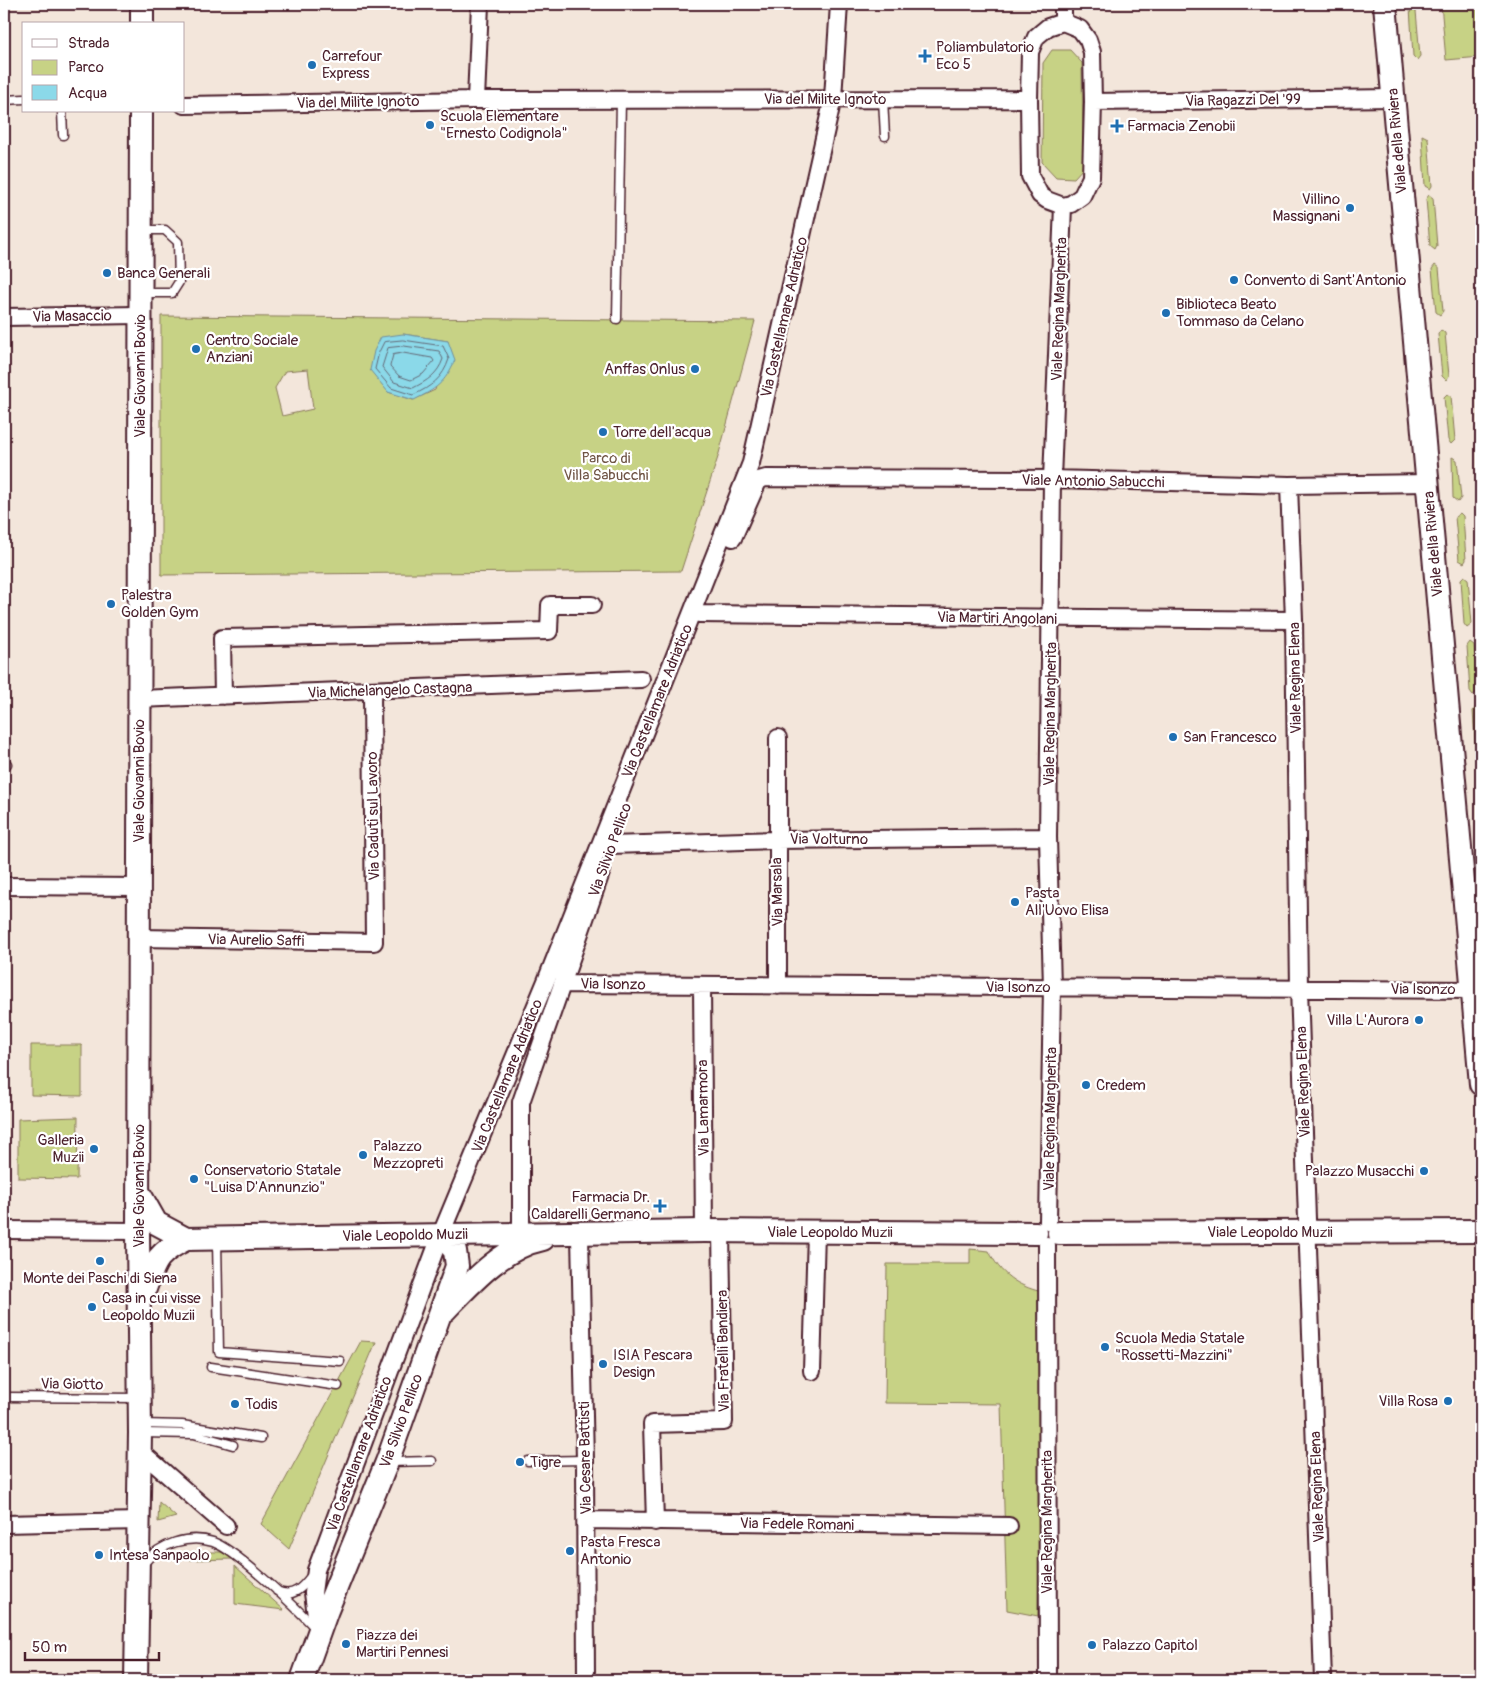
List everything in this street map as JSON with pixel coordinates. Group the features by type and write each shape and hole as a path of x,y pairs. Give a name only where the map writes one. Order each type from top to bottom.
{"main road":[{"path":"142,4 142,22"},
{"name":"Viale della Riviera","path":"1384,4 1481,1084"},
{"name":"Viale Giovanni Bovio","path":"136,1679 139,1571 139,1302 147,1227 139,1193 140,112"},
{"name":"Viale Leopoldo Muzii","path":"147,1227 186,1239 712,1231 1047,1233 1481,1231"},
{"name":"Viale Leopoldo Muzii","path":"440,1315 471,1284 514,1249 541,1240 614,1235 623,1232"},
{"name":"Via Silvio Pellico","path":"302,1680 327,1610 387,1462 457,1266 457,1259 451,1244 441,1234"},
{"name":"Viale Leopoldo Muzii","path":"139,1302 160,1255 168,1248 186,1239"}],"street":[{"path":"476,100 480,4"},
{"name":"Via Castellamare Adriatico","path":"319,1632 313,1593 316,1570 441,1234 553,965 751,463 833,98 839,4"},
{"path":"1064,4 1064,22"},
{"path":"1064,22 1080,29 1088,40 1092,52 1093,102 1092,177 1082,196 1072,204 1063,206 1040,195 1030,176 1029,99 1030,52 1036,38 1048,27 1064,22"},
{"name":"Via Ragazzi Del '99","path":"1093,102 1393,98"},
{"name":"Via del Milite Ignoto","path":"185,104 476,100 1029,99"},
{"name":"Viale Regina Margherita","path":"1048,1680 1047,1233 1052,987 1048,838 1052,619 1052,480 1063,206"},
{"name":"Via Masaccio","path":"4,317 140,304"},
{"name":"Viale Antonio Sabucchi","path":"759,480 766,478 1289,484 1428,483"},
{"name":"Via Silvio Pellico","path":"521,1233 521,1102 610,845 700,614 759,480"},
{"name":"Viale Regina Elena","path":"1289,484 1294,620 1299,988 1323,1680"},
{"path":"222,696 222,638 550,631 550,605 592,605"},
{"name":"Via Martiri Angolani","path":"700,614 1294,620"},
{"name":"Via Michelangelo Castagna","path":"139,699 641,679"},
{"name":"Via Caduti sul Lavoro","path":"372,691 374,942"},
{"name":"Via Marsala","path":"778,738 776,840 778,986"},
{"name":"Via Volturno","path":"610,845 776,840 1048,838"},
{"path":"4,886 138,887"},
{"name":"Via Aurelio Saffi","path":"139,938 374,942"},
{"name":"Via Isonzo","path":"562,984 1473,990"},
{"name":"Via Lamarmora","path":"702,985 712,1231"},
{"path":"4,1230 147,1227"},
{"name":"Via Fratelli Bandiera","path":"655,1522 652,1424 724,1422 712,1231"},
{"path":"812,1371 816,1232"},
{"name":"Via Cesare Battisti","path":"580,1236 586,1520 586,1680"},
{"path":"140,1436 226,1526"},
{"name":"Via Fedele Romani","path":"586,1520 1008,1526"},
{"path":"4,1524 139,1521"}],"lane":[{"path":"4,100 22,99"},
{"path":"883,99 885,136"},
{"path":"617,319 621,100"},
{"path":"62,112 63,135"},
{"path":"140,230 166,230 178,242 178,282 172,293 140,304"},
{"path":"217,1238 219,1352 340,1361"},
{"path":"211,1367 338,1386"},
{"name":"Via Giotto","path":"4,1397 140,1398"},
{"path":"140,1436 182,1425 261,1438"},
{"path":"140,1436 194,1434 233,1445"},
{"path":"528,1461 585,1460"},
{"path":"387,1462 432,1461"},
{"path":"139,1571 152,1554 175,1543 197,1539 221,1545 275,1590 319,1632"},
{"path":"275,1590 284,1594 296,1592 316,1570"},
{"path":"136,1679 177,1679"}],"green space":[{"path":"1441,4 1481,4 1481,57 1446,60"},
{"path":"1410,8 1416,11 1420,56 1417,60 1413,56"},
{"path":"1052,50 1070,50 1082,63 1083,168 1074,178 1056,177 1042,162 1043,63"},
{"path":"1422,135 1428,138 1432,186 1430,189 1425,186"},
{"path":"1429,195 1433,198 1437,246 1435,250 1430,246 1426,199"},
{"path":"1435,265 1439,268 1443,311 1440,315 1436,312 1432,269"},
{"name":"Parco di Villa Sabucchi","path":"161,316 755,321 718,457 681,571 161,575","holes":["403,334 448,341 435,390 413,400 388,392","308,369 313,409 282,416 275,388 285,371"]},
{"path":"1441,330 1445,333 1449,376 1446,380 1442,376 1438,334"},
{"path":"1447,394 1451,396 1455,440 1451,444 1448,440 1444,397"},
{"path":"1452,457 1457,460 1461,498 1458,502 1453,498"},
{"path":"1460,513 1463,516 1466,560 1464,563 1459,560 1455,517"},
{"path":"1464,576 1468,579 1472,624 1467,628 1464,624 1461,579"},
{"path":"1470,642 1474,645 1478,691 1473,695 1470,691 1467,646"},
{"path":"1476,707 1480,710 1481,759 1476,755 1473,711"},
{"path":"31,1045 82,1045 82,1096 31,1095"},
{"path":"78,1117 77,1179 18,1178 18,1119"},
{"path":"970,1249 989,1251 998,1266 1010,1278 1042,1292 1038,1616 1007,1610 1001,1404 885,1403 887,1264 970,1264"},
{"path":"361,1341 376,1342 289,1549 261,1524"},
{"path":"159,1502 176,1517 158,1522"},
{"path":"198,1552 221,1552 233,1559 190,1560"},
{"path":"235,1566 284,1610 235,1604"}],"water":[{"path":"403,334 448,341 455,360 439,384 414,400 388,392 370,370 374,351 381,337"}],"place":[{"name":"Poliambulatorio Eco 5","path":"925,56"},
{"name":"Carrefour Express","path":"312,65"},
{"name":"Scuola Elementare \"Ernesto Codignola\"","path":"430,125"},
{"name":"Farmacia Zenobii","path":"1117,126"},
{"name":"Villino Massignani","path":"1350,208"},
{"name":"Banca Generali","path":"107,273"},
{"name":"Convento di Sant'Antonio","path":"1234,280"},
{"name":"Biblioteca Beato Tommaso da Celano","path":"1166,313"},
{"name":"Centro Sociale Anziani","path":"196,349"},
{"name":"Anffas Onlus","path":"695,369"},
{"name":"Torre dell'acqua","path":"603,432"},
{"name":"Palestra Golden Gym","path":"111,604"},
{"name":"San Francesco","path":"1173,737"},
{"name":"Pasta All'Uovo Elisa","path":"1015,902"},
{"name":"Villa L'Aurora","path":"1419,1020"},
{"name":"Credem","path":"1086,1085"},
{"name":"Galleria Muzii","path":"94,1149"},
{"name":"Palazzo Mezzopreti","path":"363,1155"},
{"name":"Palazzo Musacchi","path":"1424,1171"},
{"name":"Conservatorio Statale \"Luisa D'Annunzio\"","path":"194,1179"},
{"name":"Farmacia Dr. Caldarelli Germano","path":"660,1206"},
{"name":"Monte dei Paschi di Siena","path":"100,1261"},
{"name":"Casa in cui visse Leopoldo Muzii","path":"92,1307"},
{"name":"Scuola Media Statale \"Rossetti-Mazzini\"","path":"1105,1347"},
{"name":"ISIA Pescara Design","path":"603,1364"},
{"name":"Villa Rosa","path":"1448,1401"},
{"name":"Todis","path":"235,1404"},
{"name":"Tigre","path":"520,1462"},
{"name":"Pasta Fresca Antonio","path":"570,1551"},
{"name":"Intesa Sanpaolo","path":"99,1555"},
{"name":"Piazza dei Martiri Pennesi","path":"346,1644"},
{"name":"Palazzo Capitol","path":"1092,1645"}]}
